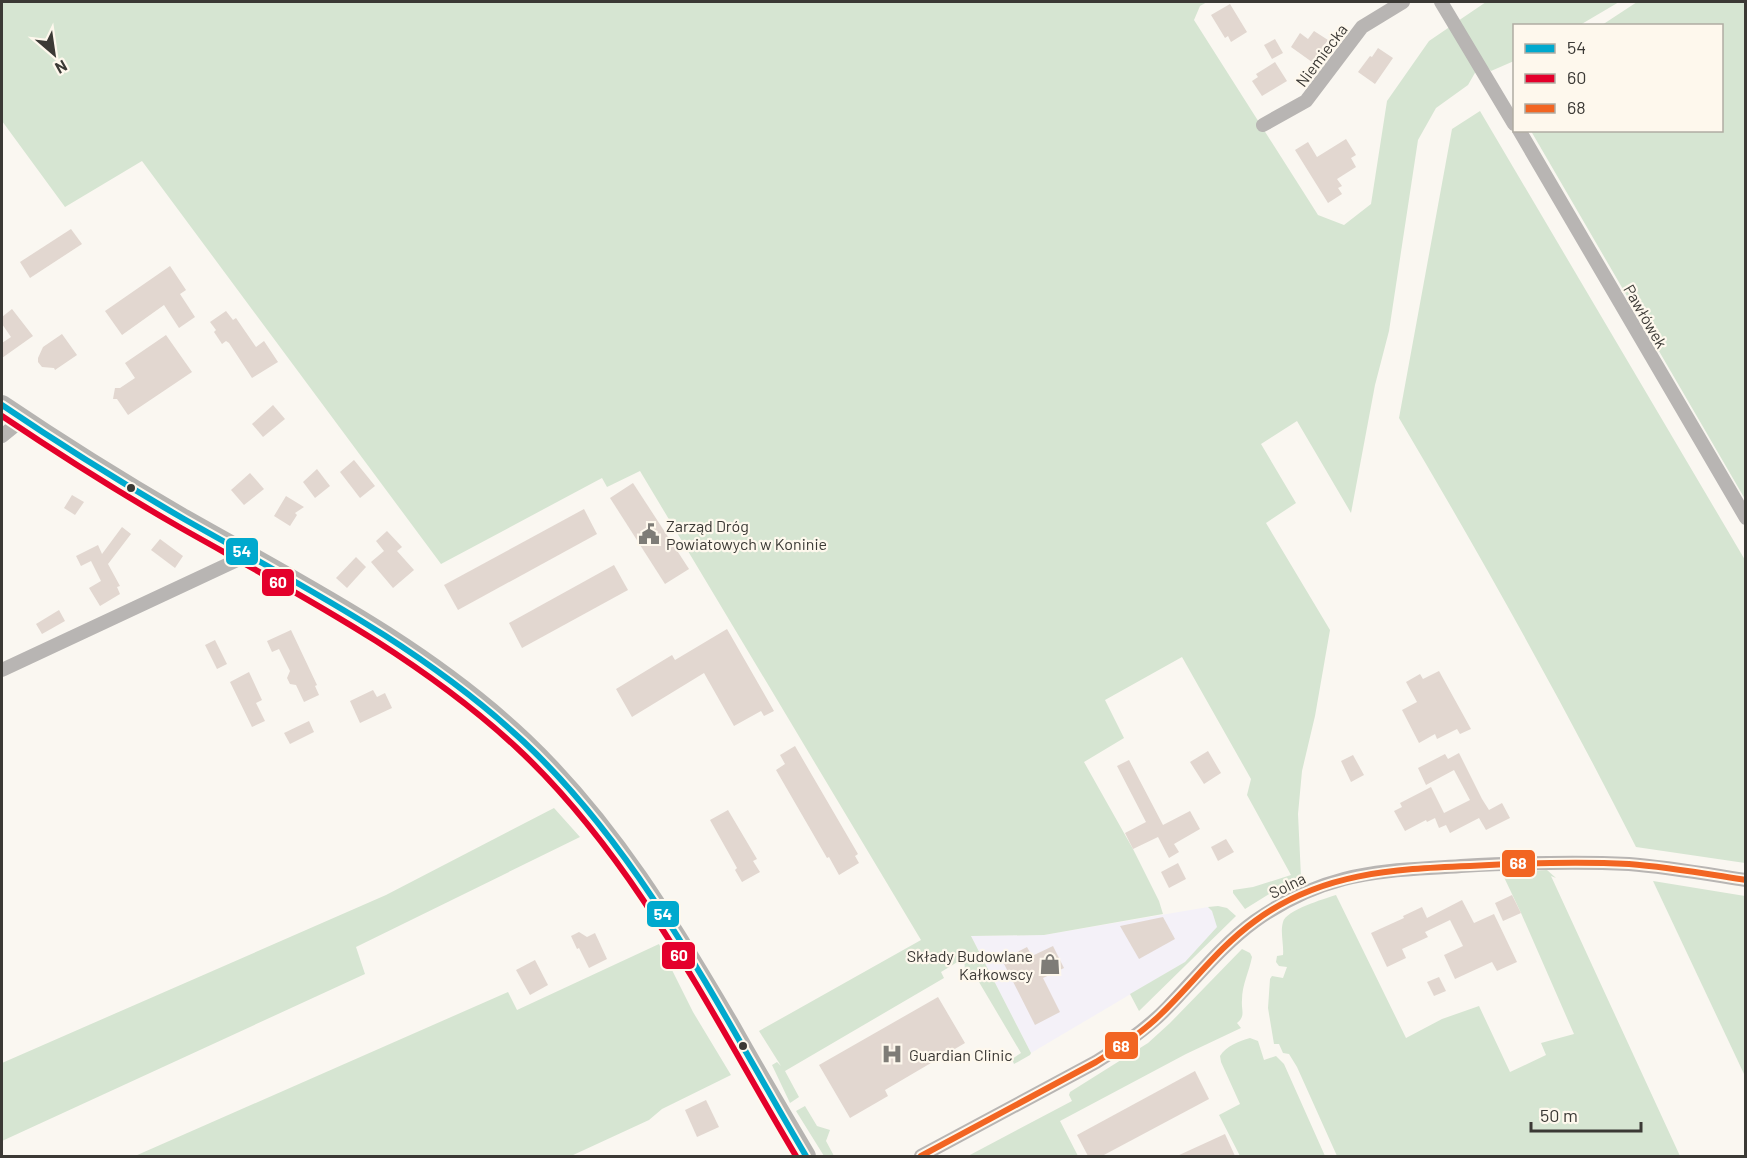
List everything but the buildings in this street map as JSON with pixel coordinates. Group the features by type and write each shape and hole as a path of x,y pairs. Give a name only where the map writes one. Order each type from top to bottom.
{"street":[{"name":"Niemiecka","path":"1263,126 1306,101 1362,27 1403,2"},
{"path":"1441,2 1513,121"},
{"name":"Pawłówek","path":"1520,132 1746,518"},
{"path":"2,405 80,457 140,493 384,634 452,680 503,723 564,783 610,838 646,888 692,961 806,1156"},
{"path":"2,436 23,419"},
{"path":"2,670 248,555"},
{"name":"Solna","path":"921,1156 1096,1062 1123,1045 1161,1014 1228,944 1253,922 1301,894 1344,879 1408,870 1561,862 1648,866 1746,880"}],"shaded area":[{"path":"1208,907 1218,926 1185,962 1031,1053 971,936 1044,935"}],"green space":[{"path":"2,2 1207,2 1200,6 1194,20 1318,215 1344,225 1371,204 1387,101 1429,41 1451,26 1476,71 1468,85 1436,108 1418,140 1389,331 1375,385 1351,513 1297,421 1261,444 1296,503 1266,523 1330,630 1315,716 1302,771 1298,814 1301,877 1245,909 1233,893 1233,890 1253,887 1291,875 1247,795 1251,779 1182,657 1105,700 1124,738 1084,762 1133,849 1159,901 1163,914 1044,935 971,936 1030,1055 1014,1064 1012,1059 1021,1053 976,977 966,982 964,958 941,972 944,978 785,1071 799,1097 790,1103 772,1065 777,1062 781,1066 759,1031 921,940 640,471 607,487 602,478 441,564 142,161 65,207 2,121"},
{"path":"1486,2 1619,2 1582,24 1513,24 1513,61 1491,71 1458,21"},
{"path":"1637,2 1745,2 1745,499 1532,132 1723,132 1723,24 1604,24"},
{"path":"1480,111 1745,560 1745,863 1636,847 1521,630 1399,418 1452,129"},
{"path":"554,808 580,837 356,947 365,974 2,1141 2,1063 386,895"},
{"path":"1547,870 1556,878 1551,876 1680,1156 1337,1156 1297,1067 1289,1054 1283,1053 1279,1044 1274,1044 1268,1008 1270,979 1272,976 1283,978 1287,967 1279,966 1276,962 1277,956 1283,955 1283,922 1291,913 1336,895 1406,1038 1442,1019 1479,1006 1510,1072 1546,1055 1541,1043 1574,1034 1502,873"},
{"path":"1653,881 1745,896 1745,1076"},
{"path":"1208,907 1227,908 1236,916 1139,1011 1130,994 1185,962 1217,927 1212,911"},
{"path":"659,944 693,1012 731,1075 662,1109 649,1120 571,1156 135,1156 508,992 517,1010"},
{"path":"1242,949 1250,953 1252,957 1243,989 1242,1015 1237,1023 1241,1028 1186,1054 1060,1121 1078,1156 968,1156 1072,1101 1070,1092 1148,1043"},
{"path":"1250,1038 1258,1041 1264,1060 1276,1056 1284,1064 1325,1156 1240,1156 1219,1115 1240,1104 1220,1056 1237,1042"},
{"path":"805,1106 817,1126 830,1130 826,1141 834,1156 824,1156 796,1111"}],"transit line":[{"name":"54","path":"2,405 138,492 361,620 445,677 486,708 524,742 568,787 608,835 644,886 712,992 806,1156"},
{"name":"60","path":"2,416 135,501 313,602 398,655 479,715 517,748 560,792 600,839 636,890 703,995 796,1156"},
{"name":"68","path":"921,1156 1122,1046 1154,1021 1242,931 1280,905 1331,883 1413,869 1569,863 1644,865 1746,880"}],"place":[{"name":"Zarząd Dróg Powiatowych w Koninie","path":"649,534"},
{"name":"Składy Budowlane Kałkowscy","path":"1050,964"},
{"name":"Guardian Clinic","path":"892,1054"}]}
